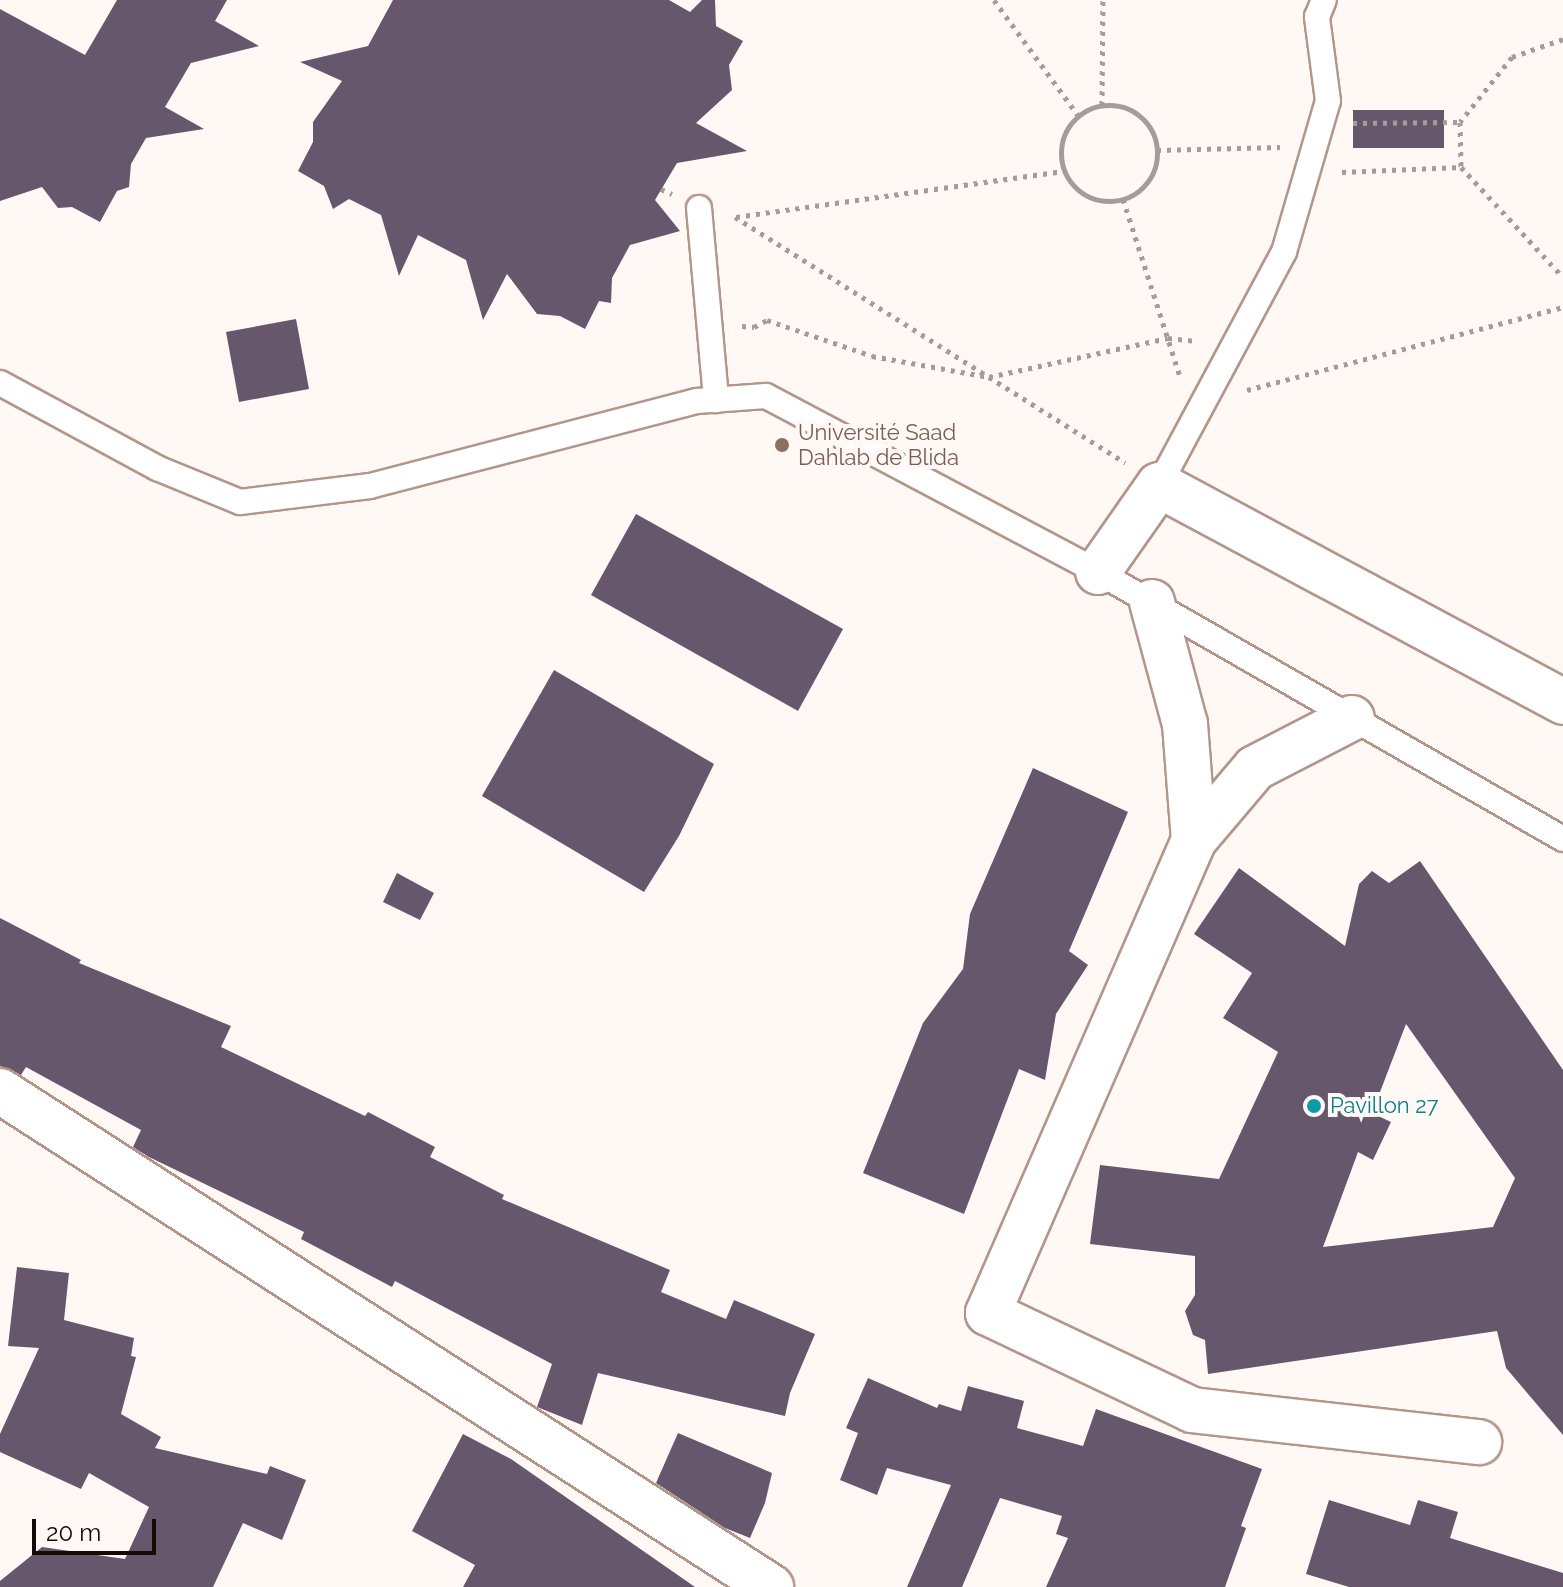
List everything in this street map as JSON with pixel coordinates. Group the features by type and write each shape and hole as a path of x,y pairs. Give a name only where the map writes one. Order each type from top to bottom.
{"street":[{"path":"1098,572 1159,485 1563,702"},
{"path":"1152,602 1185,724 1194,840"},
{"path":"1352,718 1255,768 1194,840 988,1313 1192,1410 1479,1442"},
{"path":"0,1091 771,1587"}],"lane":[{"path":"1159,485 1284,252 1328,101 1317,17 1324,0"},
{"path":"699,208 712,323 716,400"},
{"path":"0,383 157,468 240,502 370,486 697,401 766,396 1152,602 1563,839"}],"path":[{"path":"994,0 1078,115"},
{"path":"1102,105 1103,0"},
{"path":"1563,39 1512,57 1460,122 1461,167 1563,277"},
{"path":"1102,105 1118,105 1133,111 1153,135 1157,150 1155,166 1148,180 1123,199 1094,198 1082,192 1064,171 1060,156 1062,141 1078,115 1102,105"},
{"path":"1157,150 1460,122"},
{"path":"1307,173 1461,167"},
{"path":"661,189 723,218 1064,171"},
{"path":"1123,199 1168,338 1199,411 1563,307"},
{"path":"735,217 1159,485"},
{"path":"712,323 754,327 767,320 872,356 989,377 1168,338 1235,344"}],"building":[{"path":"117,0 227,0 215,21 259,46 191,63 165,107 204,129 146,138 131,164 129,187 117,191 100,222 72,207 58,208 42,187 0,201 0,9 85,55"},
{"path":"393,0 669,0 690,12 702,0 715,0 716,26 743,41 729,65 732,90 696,123 747,151 677,163 655,200 680,231 630,245 612,278 611,303 599,301 585,329 560,316 537,314 507,274 483,320 466,260 418,235 399,276 381,215 349,199 333,209 324,186 298,171 313,142 313,122 342,81 300,62 368,46"},
{"path":"1353,110 1444,110 1444,148 1353,148"},
{"path":"296,319 309,389 239,402 226,332"},
{"path":"636,514 843,629 798,711 591,595"},
{"path":"554,670 714,764 679,836 644,892 482,796"},
{"path":"1033,768 1128,812 1069,951 1088,965 1056,1014 1045,1080 1019,1069 964,1214 863,1173 923,1023 963,969 970,914"},
{"path":"1420,861 1563,1070 1563,1435 1506,1368 1497,1331 1208,1374 1205,1340 1193,1335 1185,1311 1195,1295 1195,1256 1090,1244 1100,1165 1219,1179 1278,1052 1223,1018 1252,973 1194,934 1239,868 1345,946 1359,884 1372,871 1389,883","holes":["1406,1024 1515,1178 1493,1227 1323,1247 1358,1152 1373,1160 1391,1122 1372,1113"]},
{"path":"397,873 434,893 420,920 383,902"},
{"path":"0,918 81,960 79,963 231,1026 221,1047 365,1116 368,1112 435,1147 430,1157 504,1195 502,1199 670,1270 661,1292 726,1319 734,1300 815,1334 790,1393 785,1416 598,1373 582,1425 537,1407 552,1364 395,1281 392,1287 301,1239 304,1232 149,1157 133,1147 141,1130 26,1067 21,1075 0,1066"},
{"path":"17,1267 69,1273 64,1320 134,1338 131,1356 136,1357 121,1414 161,1437 155,1448 267,1474 270,1466 306,1480 282,1540 243,1523 213,1587 0,1587 0,1581 42,1547 125,1559 149,1507 89,1473 81,1489 0,1452 0,1434 39,1348 8,1346"},
{"path":"868,1378 937,1408 939,1404 961,1411 968,1386 1024,1401 1017,1428 1083,1446 1096,1409 1262,1469 1241,1526 1246,1528 1225,1587 1046,1587 1068,1538 1056,1534 1062,1516 1000,1498 962,1587 907,1587 951,1485 887,1468 877,1495 840,1480 858,1433 846,1428"},
{"path":"678,1433 772,1473 765,1503 750,1538 725,1528 656,1483"},
{"path":"463,1434 511,1459 695,1587 463,1587 475,1565 412,1531"},
{"path":"1329,1500 1410,1525 1418,1500 1458,1512 1450,1538 1563,1573 1563,1587 1349,1587 1306,1574"}],"place":[{"name":"Université Saad Dahlab de Blida","path":"782,445"},
{"name":"Pavillon 27","path":"1314,1106"}]}
